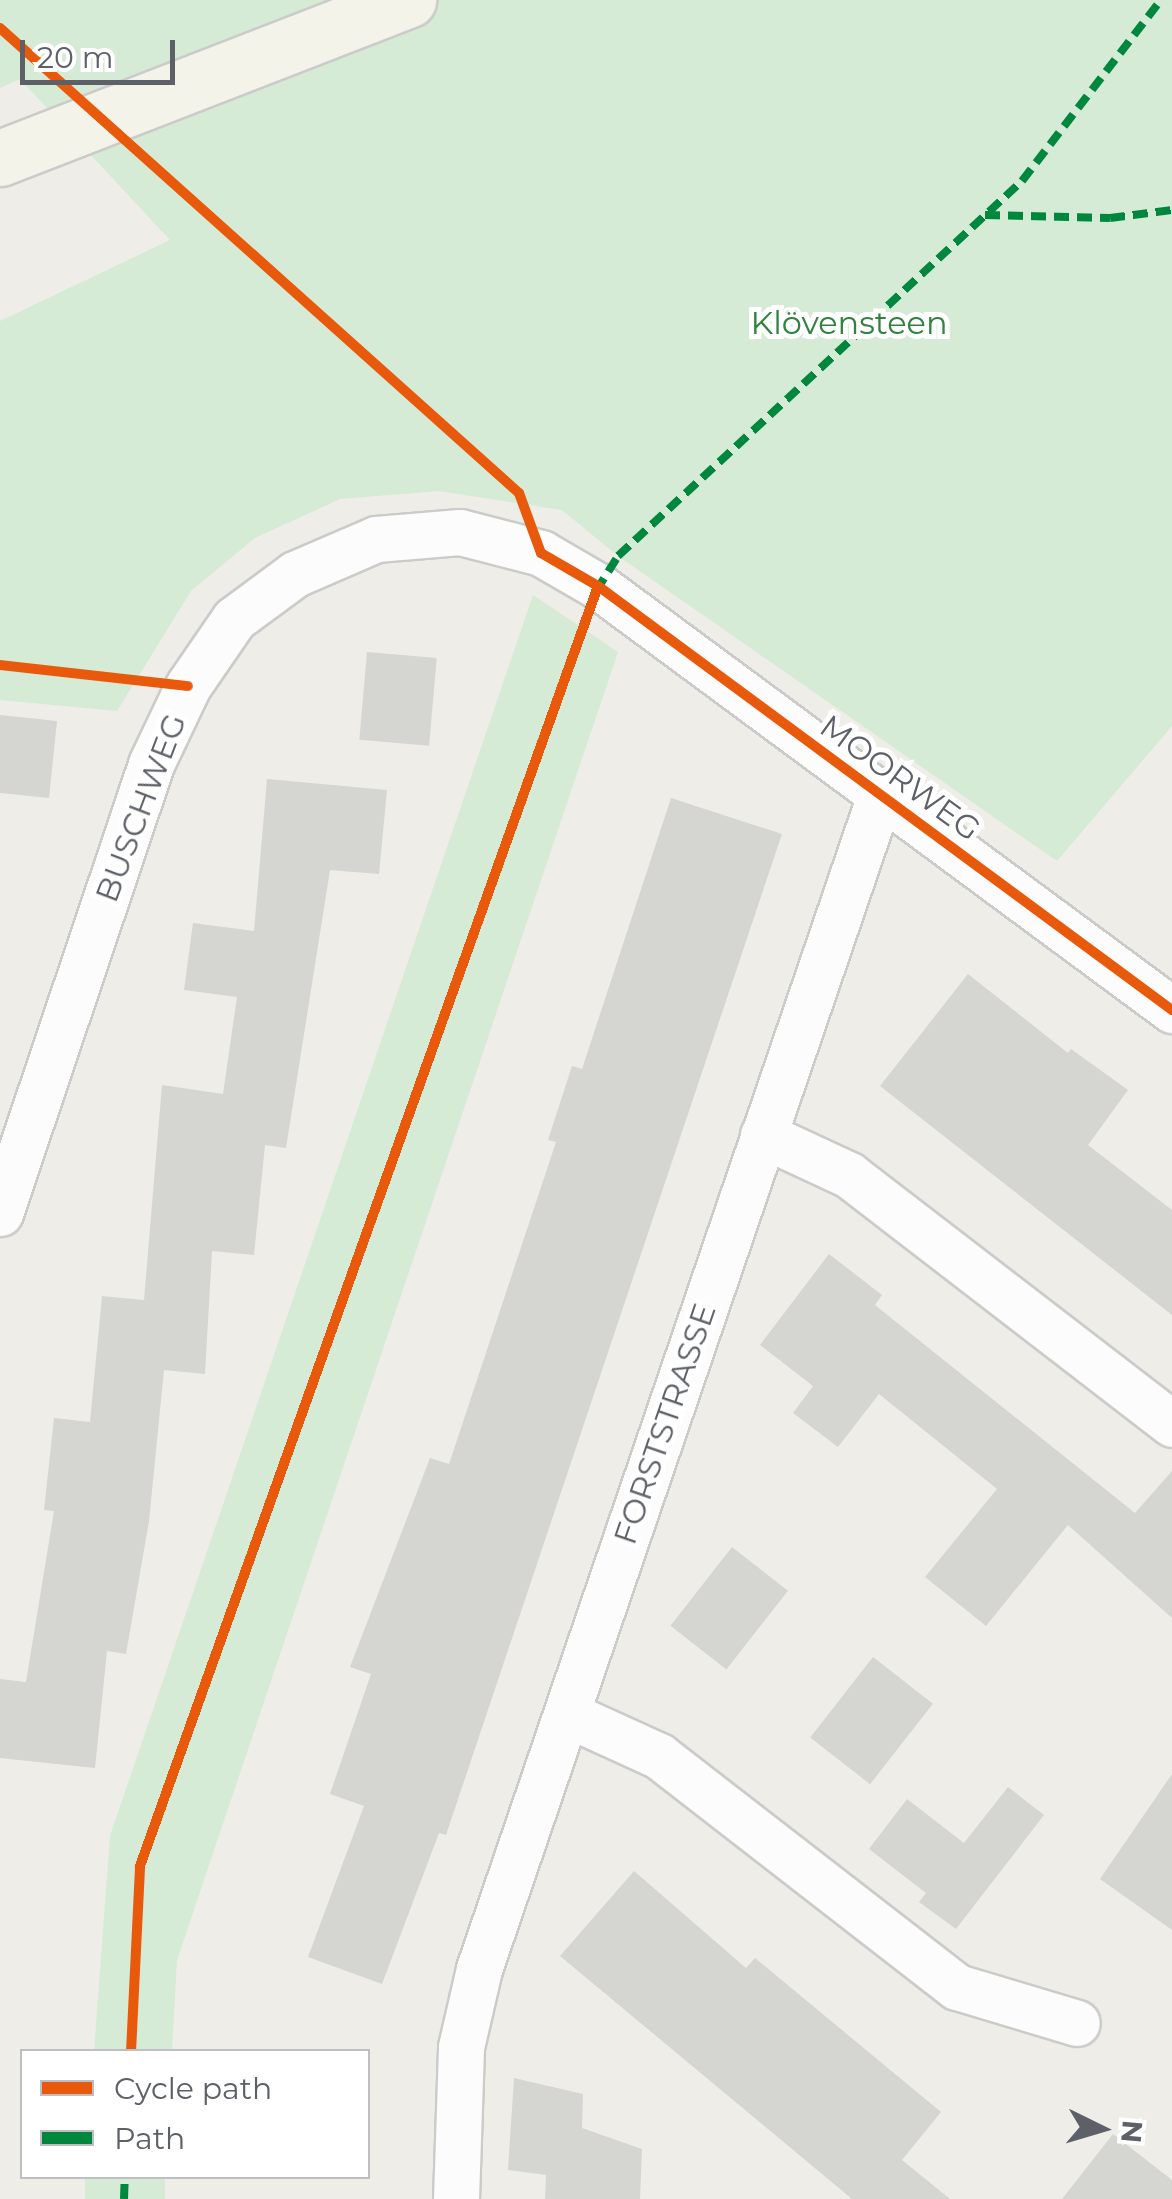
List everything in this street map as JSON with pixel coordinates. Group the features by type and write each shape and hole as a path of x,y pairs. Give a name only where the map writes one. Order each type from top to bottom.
{"main road":[{"path":"0,158 408,0"}],"street":[{"name":"BUSCHWEG","path":"0,1214 12,1138 151,764 188,686 234,619 295,574 376,539 460,532 541,553 598,586"},
{"name":"MOORWEG","path":"598,586 1172,1010"},
{"name":"FORSTSTRASSE","path":"456,2199 460,2046 478,1969 880,796"},
{"path":"763,1135 849,1176 1172,1424"},
{"path":"567,1714 659,1756 958,1987 1077,2023"}],"green space":[{"name":"Klövensteen","path":"0,0 1172,0 1172,726 1057,861 618,556 562,510 439,491 340,499 255,538 191,591 117,711 0,700 0,321 170,240 20,79 0,88"},
{"path":"533,595 618,652 177,1960 172,2049 94,2049 110,1836"},
{"path":"85,2179 165,2179 165,2199 85,2199"}],"building":[{"path":"367,652 437,658 429,746 359,740"},
{"path":"0,715 57,721 49,798 0,793"},
{"path":"267,779 387,790 379,874 330,870 286,1148 265,1145 254,1255 212,1251 205,1374 164,1370 149,1521 126,1654 107,1651 95,1768 0,1758 0,1679 26,1682 54,1511 44,1510 54,1418 90,1422 102,1296 144,1300 162,1085 223,1094 237,997 184,990 193,923 254,931"},
{"path":"671,798 782,834 446,1835 439,1833 382,1984 308,1957 364,1806 330,1794 371,1674 350,1667 430,1458 449,1464 556,1142 548,1140 572,1066 582,1069"},
{"path":"968,974 1068,1053 1071,1049 1128,1090 1088,1145 1172,1210 1172,1315 880,1086"},
{"path":"829,1254 882,1295 875,1305 1135,1513 1172,1471 1172,1618 1068,1525 986,1626 925,1577 997,1489 879,1394 838,1447 793,1413 813,1386 760,1345"},
{"path":"732,1547 788,1591 726,1670 670,1626"},
{"path":"873,1657 933,1704 870,1784 810,1737"},
{"path":"1172,1774 1172,1930 1100,1879"},
{"path":"1008,1787 1044,1815 956,1929 919,1902 926,1893 869,1849 907,1799 964,1843"},
{"path":"634,1871 746,1968 755,1958 941,2112 902,2160 950,2199 852,2199 560,1956"},
{"path":"514,2078 583,2094 582,2128 642,2149 640,2199 545,2199 546,2175 508,2170"},
{"path":"1113,2134 1172,2180 1172,2199 1062,2199"}],"marked path":[{"path":"596,591 618,556 1022,181 1161,0"},
{"path":"985,215 1110,218 1172,210"},
{"path":"124,2199 125,2179"}],"cycle path":[{"path":"0,28 519,493 541,553 598,586 1172,1010"},
{"path":"131,2049 140,1866 598,586"},
{"path":"0,665 188,686"}]}
